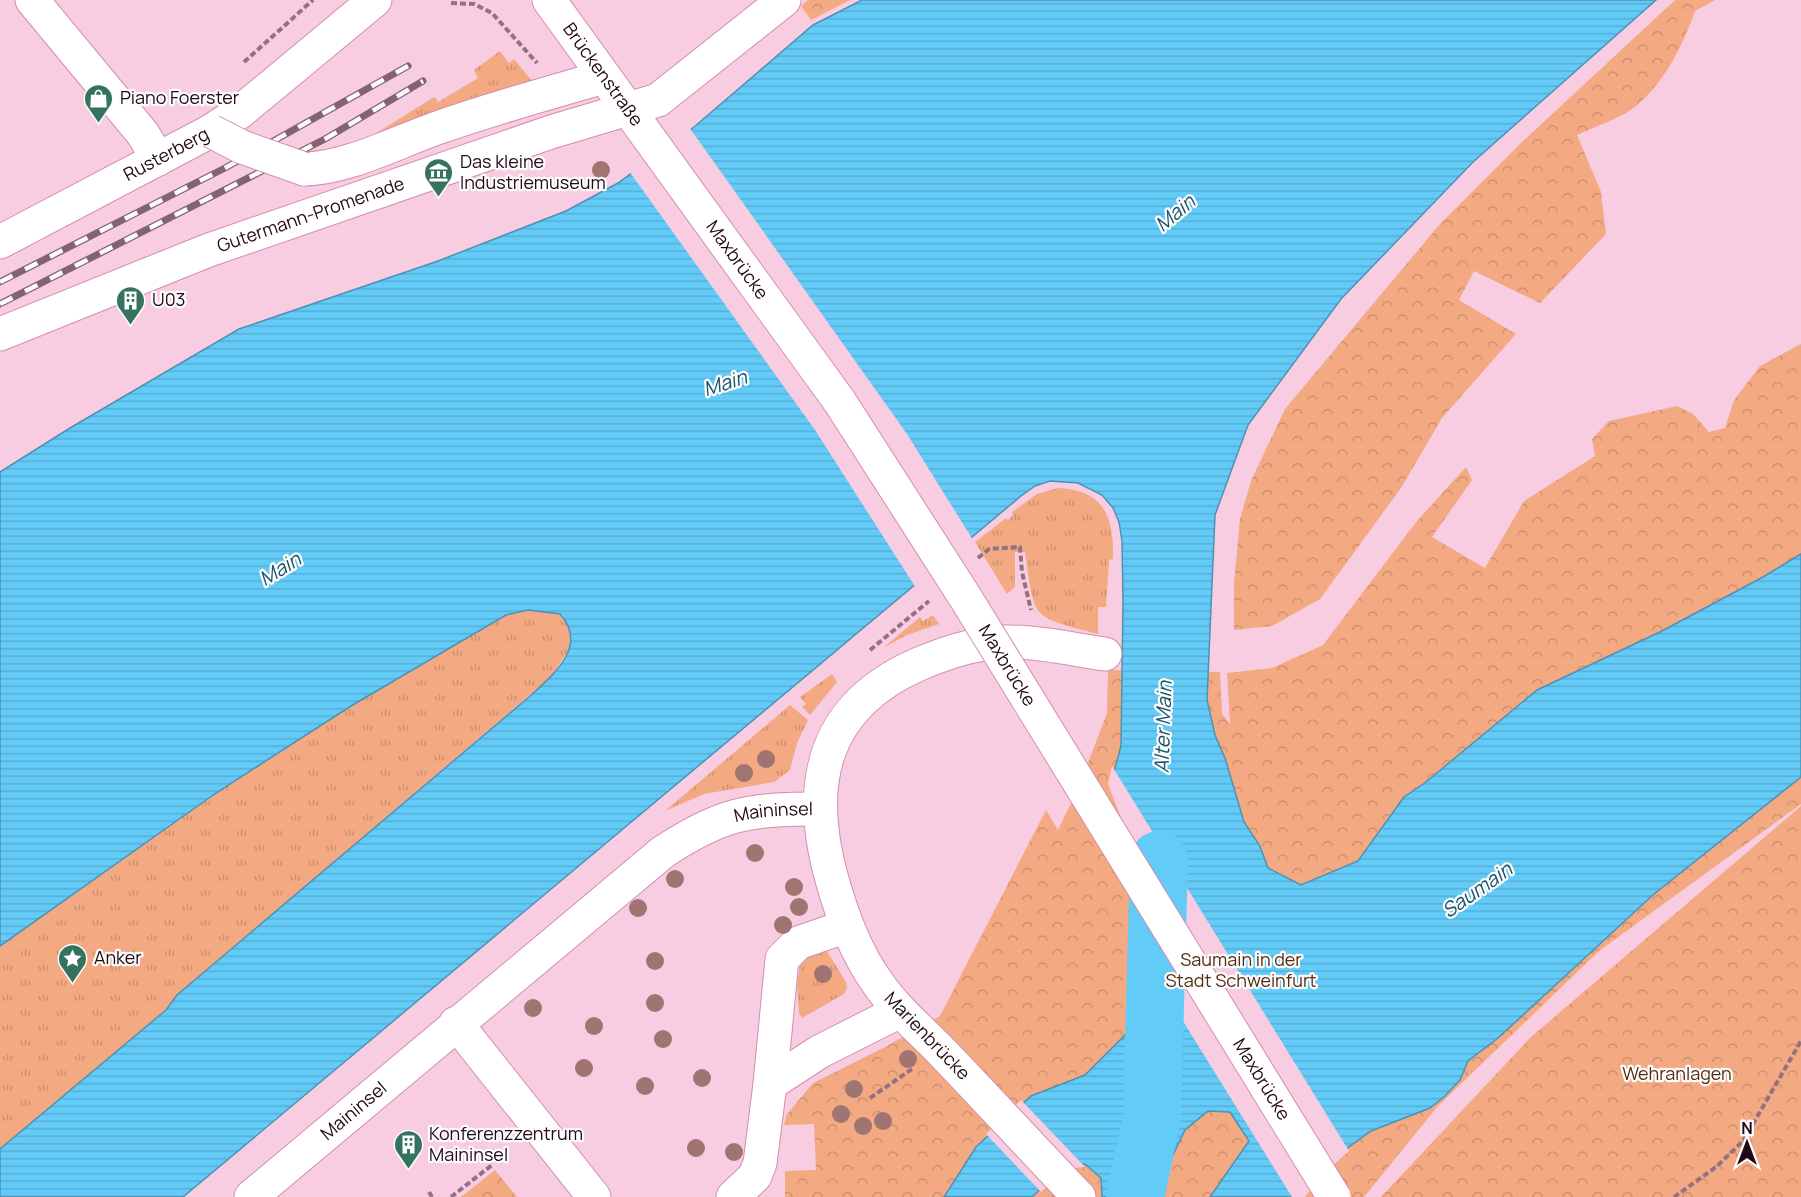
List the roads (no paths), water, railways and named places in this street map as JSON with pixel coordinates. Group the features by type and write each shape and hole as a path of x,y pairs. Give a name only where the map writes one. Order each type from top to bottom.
{"street":[{"path":"32,0 143,134 158,159"},
{"name":"Rusterberg","path":"0,242 211,131 240,112 375,0"},
{"name":"Brückenstraße","path":"549,0 656,149"},
{"name":"Gutermann-Promenade","path":"0,334 208,250 551,132 628,111 658,100 784,0"},
{"path":"211,131 242,147 304,169 325,169 442,126 604,77"},
{"name":"Maxbrücke","path":"656,149 840,402 891,479 1334,1197"},
{"name":"Maininsel","path":"250,1197 663,852 696,830 732,815 777,809 819,809 820,780 828,751 844,721 872,692 901,672 959,649 1011,642 1105,654"},
{"name":"Marienbrücke","path":"819,809 826,861 847,926 876,982 900,1011 943,1053 1079,1197"},
{"path":"733,1197 755,1176 760,1162 782,959 798,943 847,926"},
{"path":"770,1084 819,1052 900,1011"},
{"path":"456,1023 594,1197"}],"water":[{"path":"862,0 1656,0 1473,162 1341,299 1248,425 1215,515 1207,700 1215,735 1225,758 1244,822 1260,846 1268,868 1301,885 1358,861 1404,797 1426,782 1537,690 1662,631 1801,554 1801,777 1654,894 1498,1038 1468,1061 1460,1080 1445,1096 1430,1108 1371,1131 1342,1152 1301,1197 1210,1197 1249,1141 1230,1112 1208,1111 1185,1130 1160,1182 1161,1197 1102,1197 1101,1178 1085,1164 1064,1166 1032,1197 944,1197 976,1147 1031,1096 1085,1075 1151,1009 1168,974 1160,912 1111,783 1121,746 1123,600 1122,541 1119,522 1113,508 1102,495 1078,483 1050,481 1035,486 1021,496 183,1197 0,1197 0,1149 166,1010 177,995 529,697 557,670 569,649 571,637 568,626 560,614 528,610 506,615 351,706 216,793 0,946 0,472 70,428 239,329 438,261 566,211 618,183 694,127 813,25"}],"waterway":[{"name":"Alter Main","path":"1135,1197 1152,1117 1159,860"}],"railway":[{"path":"0,282 225,168 408,66"},
{"path":"0,304 325,139 423,81"}],"place":[{"name":"Piano Foerster","path":"99,124"},
{"name":"Das kleine Industriemuseum","path":"439,198"},
{"name":"U03","path":"131,326"},
{"name":"Anker","path":"73,984"},
{"name":"Konferenzzentrum Maininsel","path":"408,1170"}],"water label":[{"name":"Main","path":"1175,213"},
{"name":"Main","path":"725,383"},
{"name":"Main","path":"280,569"},
{"name":"Saumain","path":"1477,890"}],"park label":[{"name":"Saumain in der Stadt Schweinfurt","path":"1241,970"},
{"name":"Wehranlagen","path":"1677,1074"}]}
